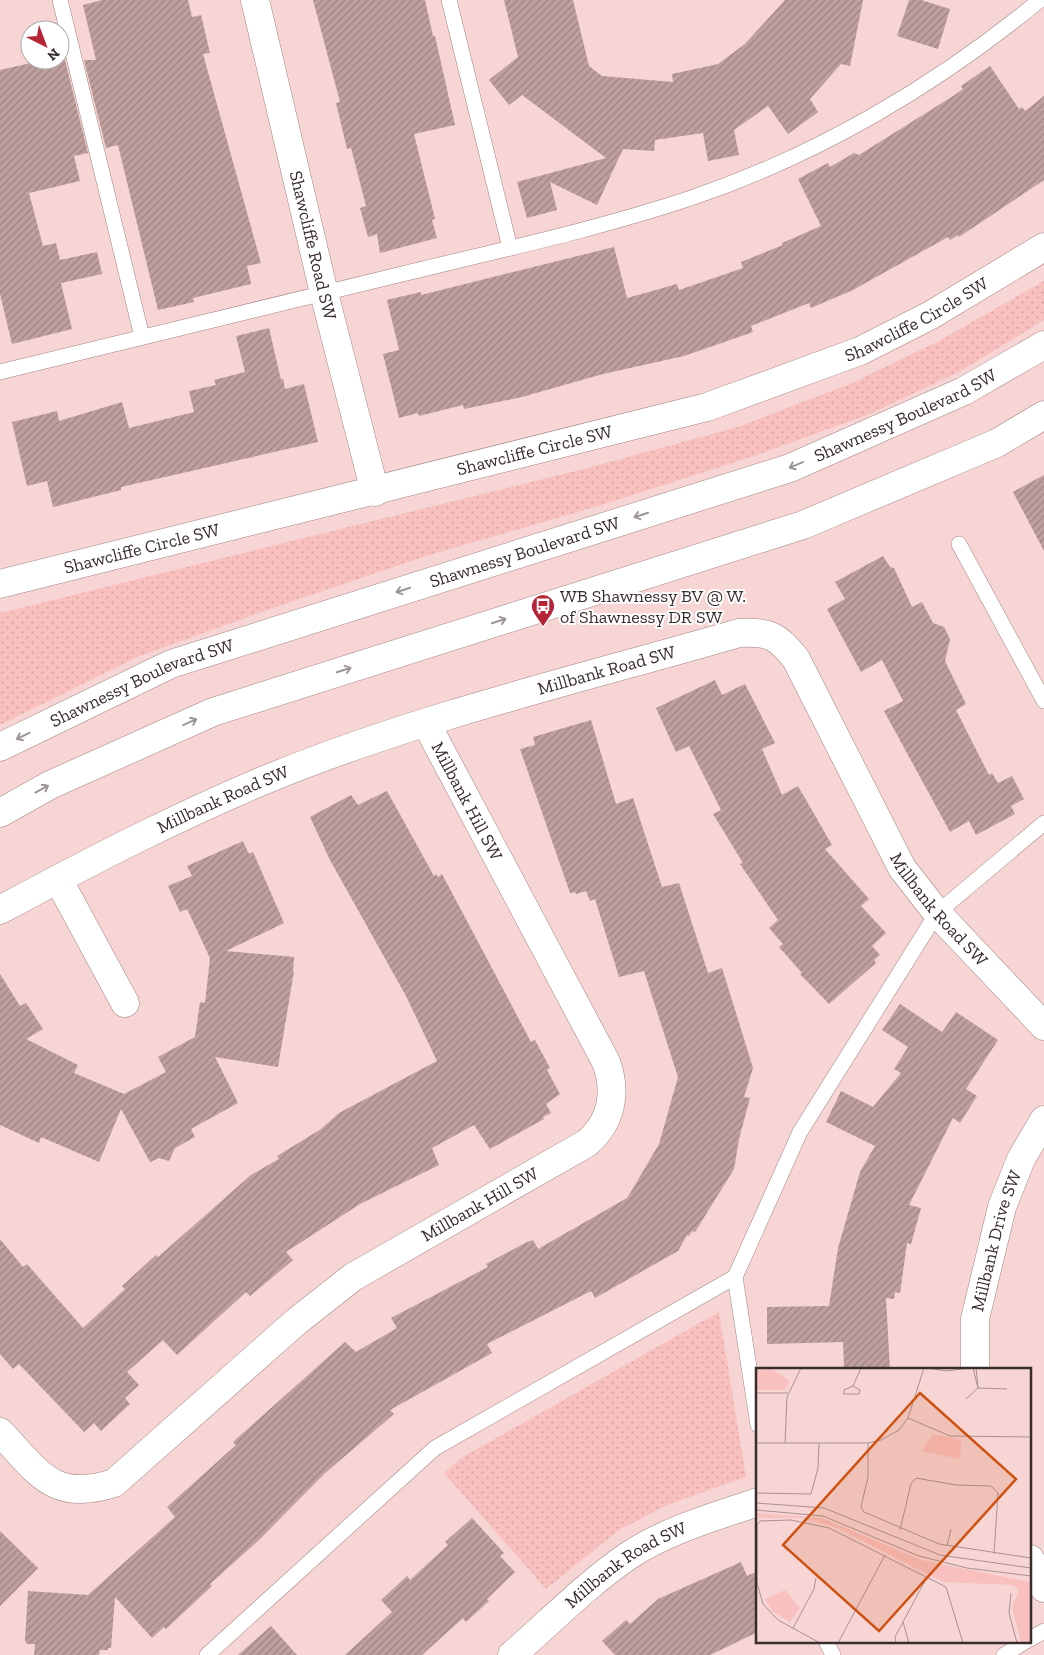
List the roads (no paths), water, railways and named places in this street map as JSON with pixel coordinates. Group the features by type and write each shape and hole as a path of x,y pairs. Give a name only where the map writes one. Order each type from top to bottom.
{"street":[{"name":"Shawcliffe Road SW","path":"255,0 324,293 375,492"},
{"name":"Shawcliffe Circle SW","path":"1,577 375,492 707,407 778,383 860,351 931,315 1044,247"},
{"name":"Shawnessy Boulevard SW","path":"0,747 171,664 790,468 964,391 1044,345"},
{"path":"0,814 50,785 213,712 803,525 997,443 1044,415"},
{"name":"Millbank Road SW","path":"0,910 186,815 273,777 426,723 740,633 759,632 773,636 796,659 902,868 937,913 1044,1026"},
{"name":"Millbank Hill SW","path":"0,1432 40,1474 65,1489 84,1490 114,1483 331,1293 384,1258 587,1143 596,1135 605,1120 613,1090 606,1062 426,723"},
{"path":"58,879 126,1003"},
{"name":"Millbank Drive SW","path":"975,1368 975,1319 1002,1207 1021,1159 1044,1120"},
{"name":"Millbank Road SW","path":"512,1655 628,1556 675,1531 756,1503"},
{"path":"1032,1564 1044,1588"}],"lane":[{"path":"60,0 142,337"},
{"path":"449,0 510,248"},
{"path":"0,372 510,248 692,198 796,156 900,101 990,41 1040,0"},
{"path":"959,544 1044,701"},
{"path":"756,1412 736,1277 800,1132 937,913 1044,823"},
{"path":"207,1655 435,1448 736,1277"},
{"path":"1032,1638 1044,1631"},
{"path":"826,1642 833,1655"},
{"path":"1004,1655 1024,1642"}],"place":[{"name":"WB Shawnessy BV @ W. of Shawnessy DR SW","path":"543,627"}]}
